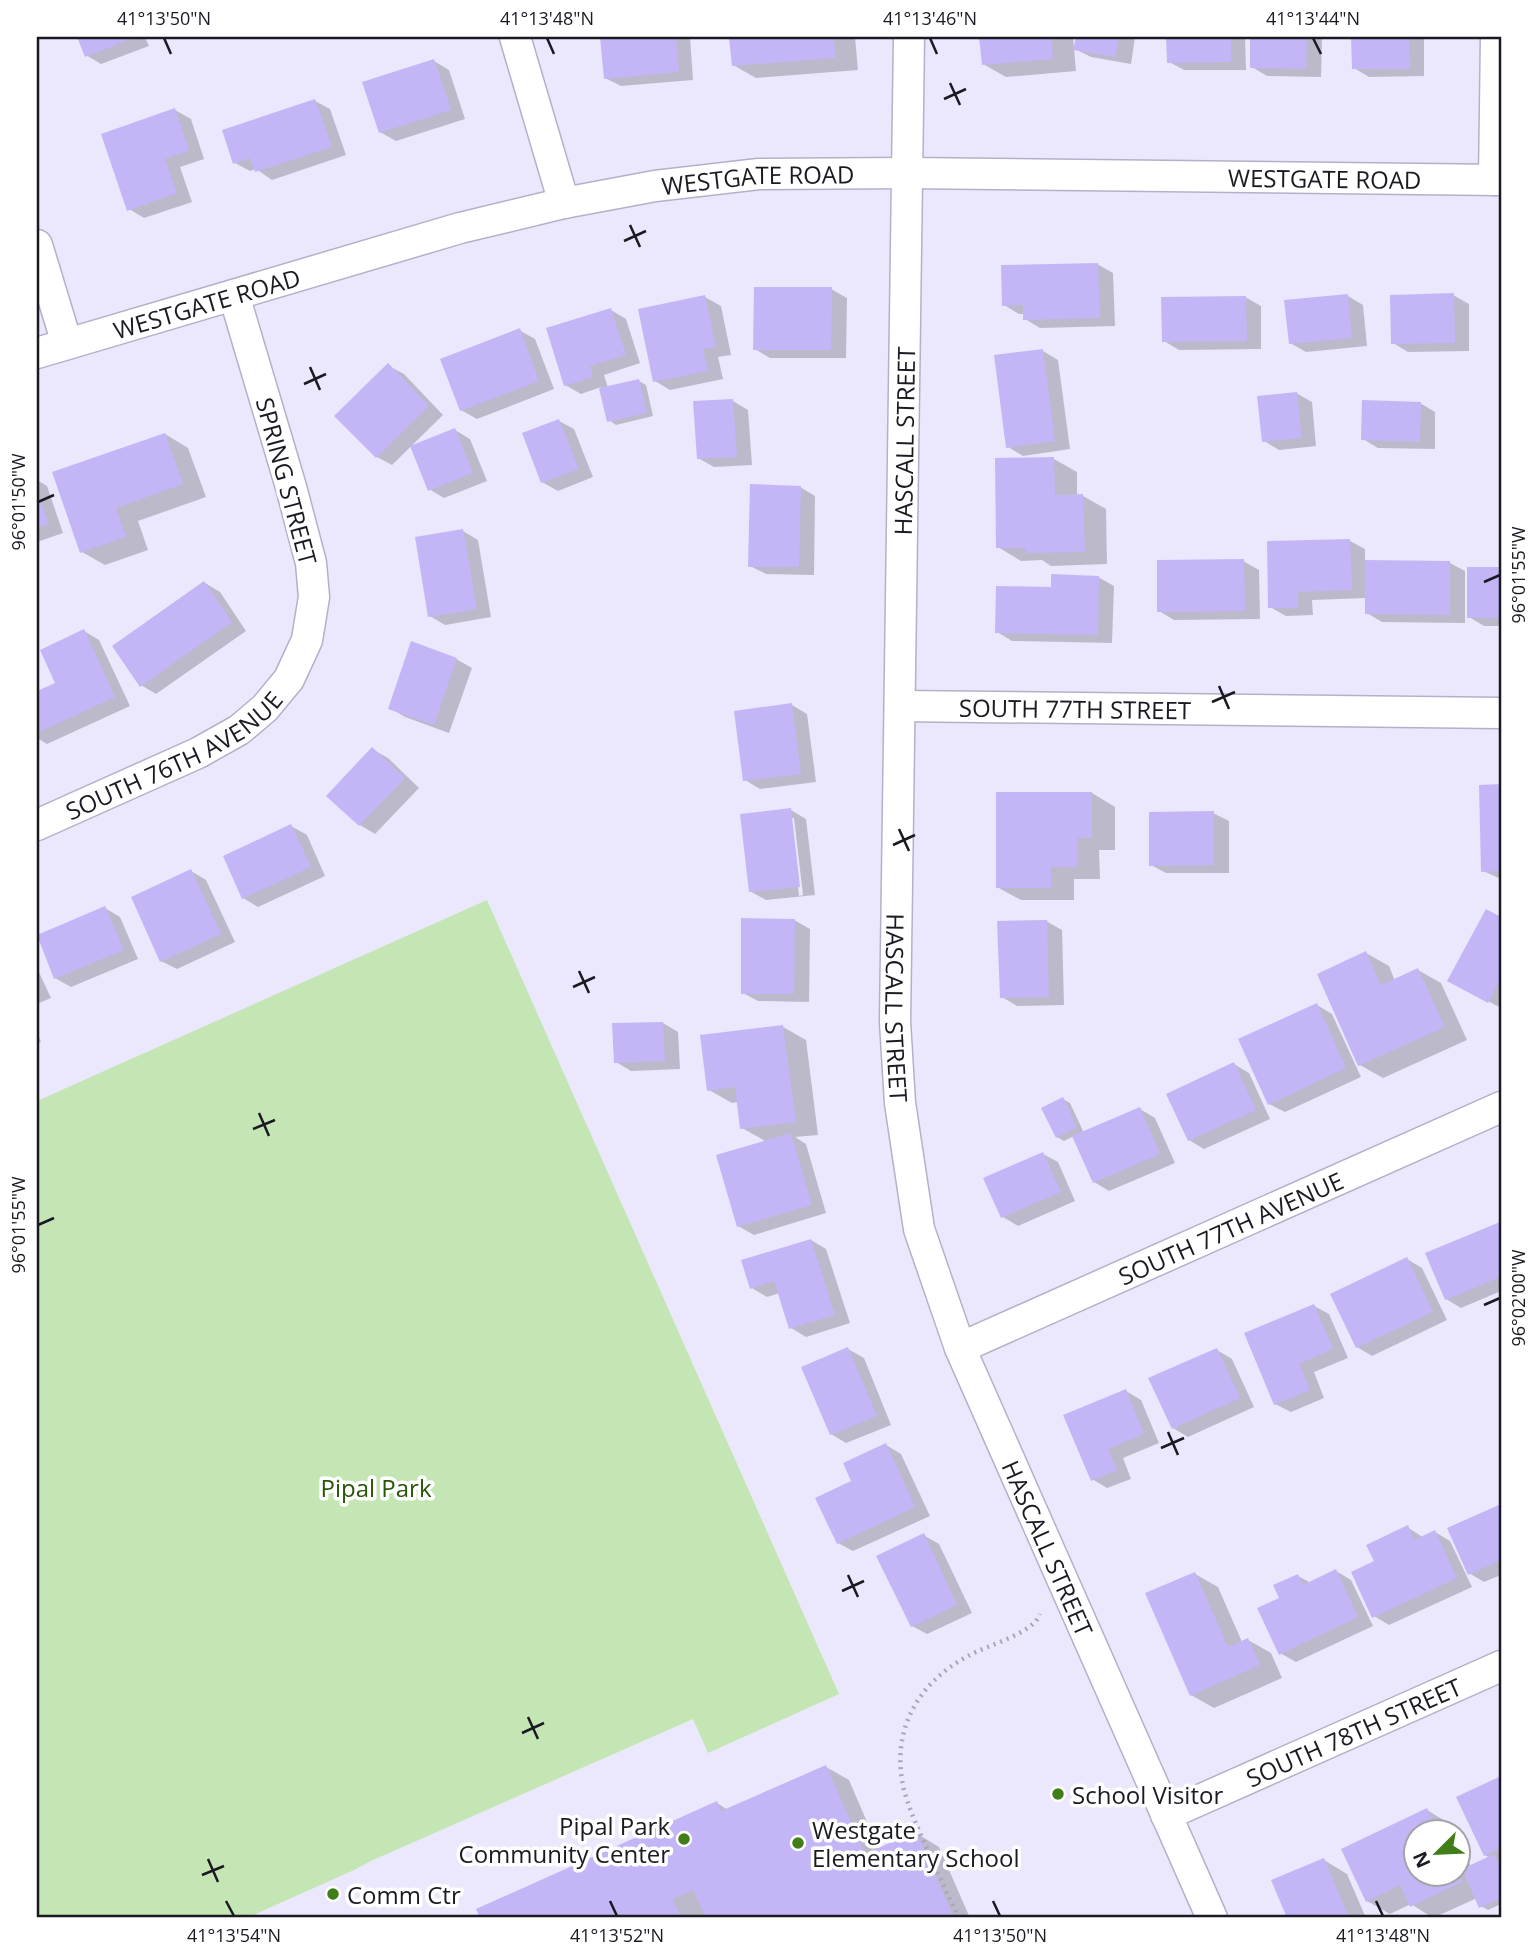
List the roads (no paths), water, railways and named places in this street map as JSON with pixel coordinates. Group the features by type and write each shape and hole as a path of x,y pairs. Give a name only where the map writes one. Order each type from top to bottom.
{"street":[{"path":"515,37 564,203"},
{"name":"HASCALL STREET","path":"909,37 895,1022 900,1103 919,1229 960,1348 1212,1918"},
{"path":"1496,37 1498,180"},
{"name":"WESTGATE ROAD","path":"37,353 460,228 564,203 655,186 759,174 907,173 1498,180"},
{"path":"37,245 66,344"},
{"name":"SPRING STREET","path":"234,295 311,563 314,597 307,640 295,669"},
{"name":"SOUTH 76TH AVENUE","path":"37,825 198,753 239,730 265,708 295,669"},
{"name":"SOUTH 77TH STREET","path":"900,706 1501,713"},
{"name":"SOUTH 77TH AVENUE","path":"960,1348 1501,1107"},
{"name":"SOUTH 78TH STREET","path":"1166,1815 1501,1666"}],"place":[{"name":"School Visitor","path":"1058,1794"},
{"name":"Pipal Park Community Center","path":"684,1839"},
{"name":"Westgate Elementary School","path":"798,1843"},
{"name":"Comm Ctr","path":"333,1894"}],"park label":[{"name":"Pipal Park","path":"376,1487"}]}
